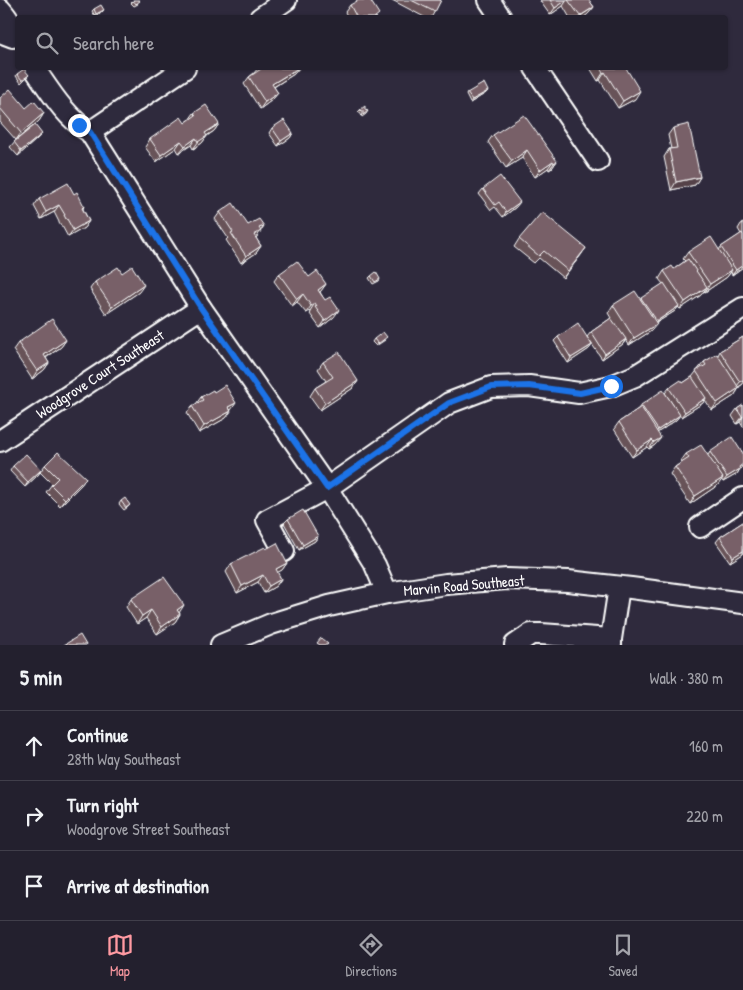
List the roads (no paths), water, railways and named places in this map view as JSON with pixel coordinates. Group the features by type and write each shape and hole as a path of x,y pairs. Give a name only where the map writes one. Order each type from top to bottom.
{"street":[{"path":"264,15 286,0"},
{"path":"489,0 499,15"},
{"path":"0,9 13,29 10,38"},
{"path":"35,70 59,104 79,125 90,132 201,308 327,488 375,565 387,593"},
{"path":"90,132 183,70"},
{"path":"536,70 598,161"},
{"name":"Woodgrove Court Southeast","path":"0,441 201,308"},
{"path":"284,552 268,520 327,488 449,403 491,387 529,386 580,393 611,386 635,376 743,308"},
{"path":"700,527 743,498"},
{"name":"Marvin Road Southeast","path":"222,645 271,624 329,606 387,593 446,584 506,578 568,581 743,603"},
{"path":"515,645 532,634 611,642 618,587"}]}
